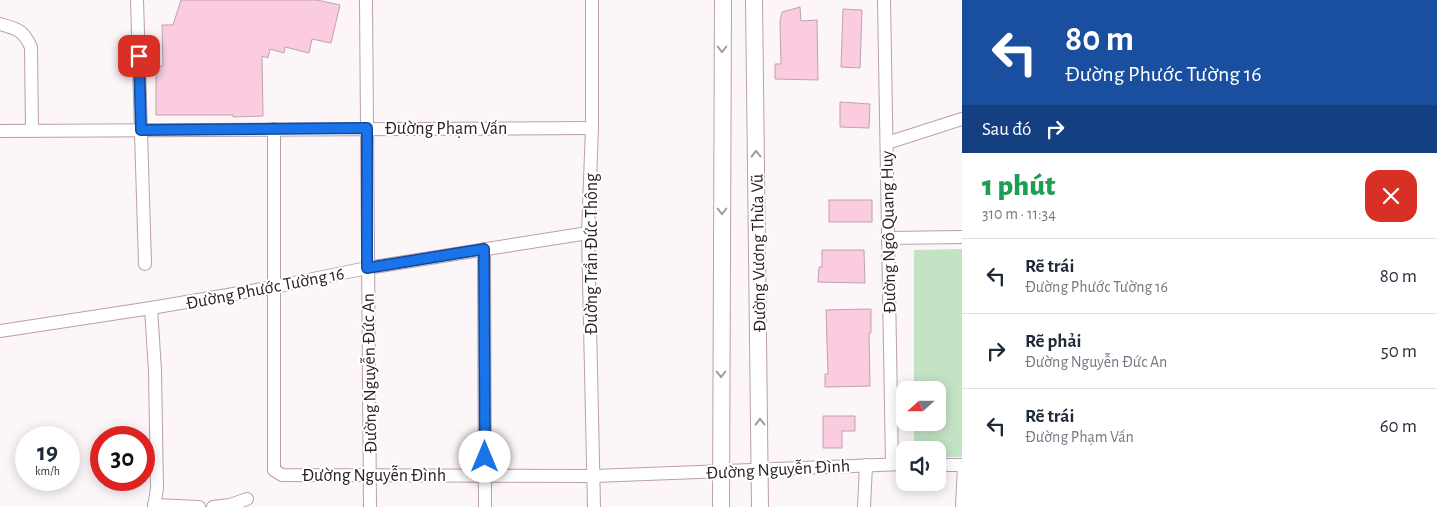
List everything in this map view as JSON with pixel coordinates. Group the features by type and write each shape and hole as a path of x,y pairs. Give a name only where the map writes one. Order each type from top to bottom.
{"street":[{"path":"137,0 145,264"},
{"name":"Đường Nguyễn Đức An","path":"366,0 370,507"},
{"name":"Đường Trần Đức Thông","path":"592,0 592,128 588,233 594,507"},
{"name":"Đường Vương Thừa Vũ","path":"721,507 723,0"},
{"name":"Đường Vương Thừa Vũ","path":"754,0 760,507"},
{"name":"Đường Ngô Quang Huy","path":"884,0 888,238 897,441"},
{"path":"0,24 18,29 26,36 31,47 32,131"},
{"path":"887,143 962,119"},
{"name":"Đường Phạm Vấn","path":"0,131 592,128"},
{"name":"Đường Nguyễn Đình","path":"274,129 274,470 282,475 594,476 896,464"},
{"name":"Đường Phước Tường 16","path":"0,332 274,287 367,268 588,233"},
{"path":"888,238 962,237"},
{"path":"484,249 485,507"},
{"path":"151,308 155,371 157,488 154,506 199,507"},
{"path":"946,464 962,465"},
{"path":"864,507 866,465"},
{"path":"213,507 247,500"}],"lane":[{"path":"959,507 962,465"}],"green space":[{"path":"962,249 962,457 946,457 946,441 914,441 914,431 946,431 946,381 914,381 914,250"}],"building":[{"path":"181,0 317,0 340,5 331,43 312,39 309,53 285,47 284,53 270,49 268,58 262,56 263,116 156,115 156,66 163,66 162,25 173,25"},
{"path":"800,7 801,21 817,20 818,80 775,79 775,64 781,64 780,21 782,12"},
{"path":"843,9 862,10 860,68 841,67"},
{"path":"840,102 870,104 869,128 840,127"},
{"path":"829,200 872,200 872,222 829,222"},
{"path":"822,250 864,250 865,283 818,282 819,267 822,267"},
{"path":"871,309 871,333 869,333 870,386 825,387 825,374 828,374 826,310"},
{"path":"823,416 855,416 855,431 842,431 842,448 823,448"}],"route":[{"path":"139,56 141,130 367,128 367,268 484,249 485,457"}]}
